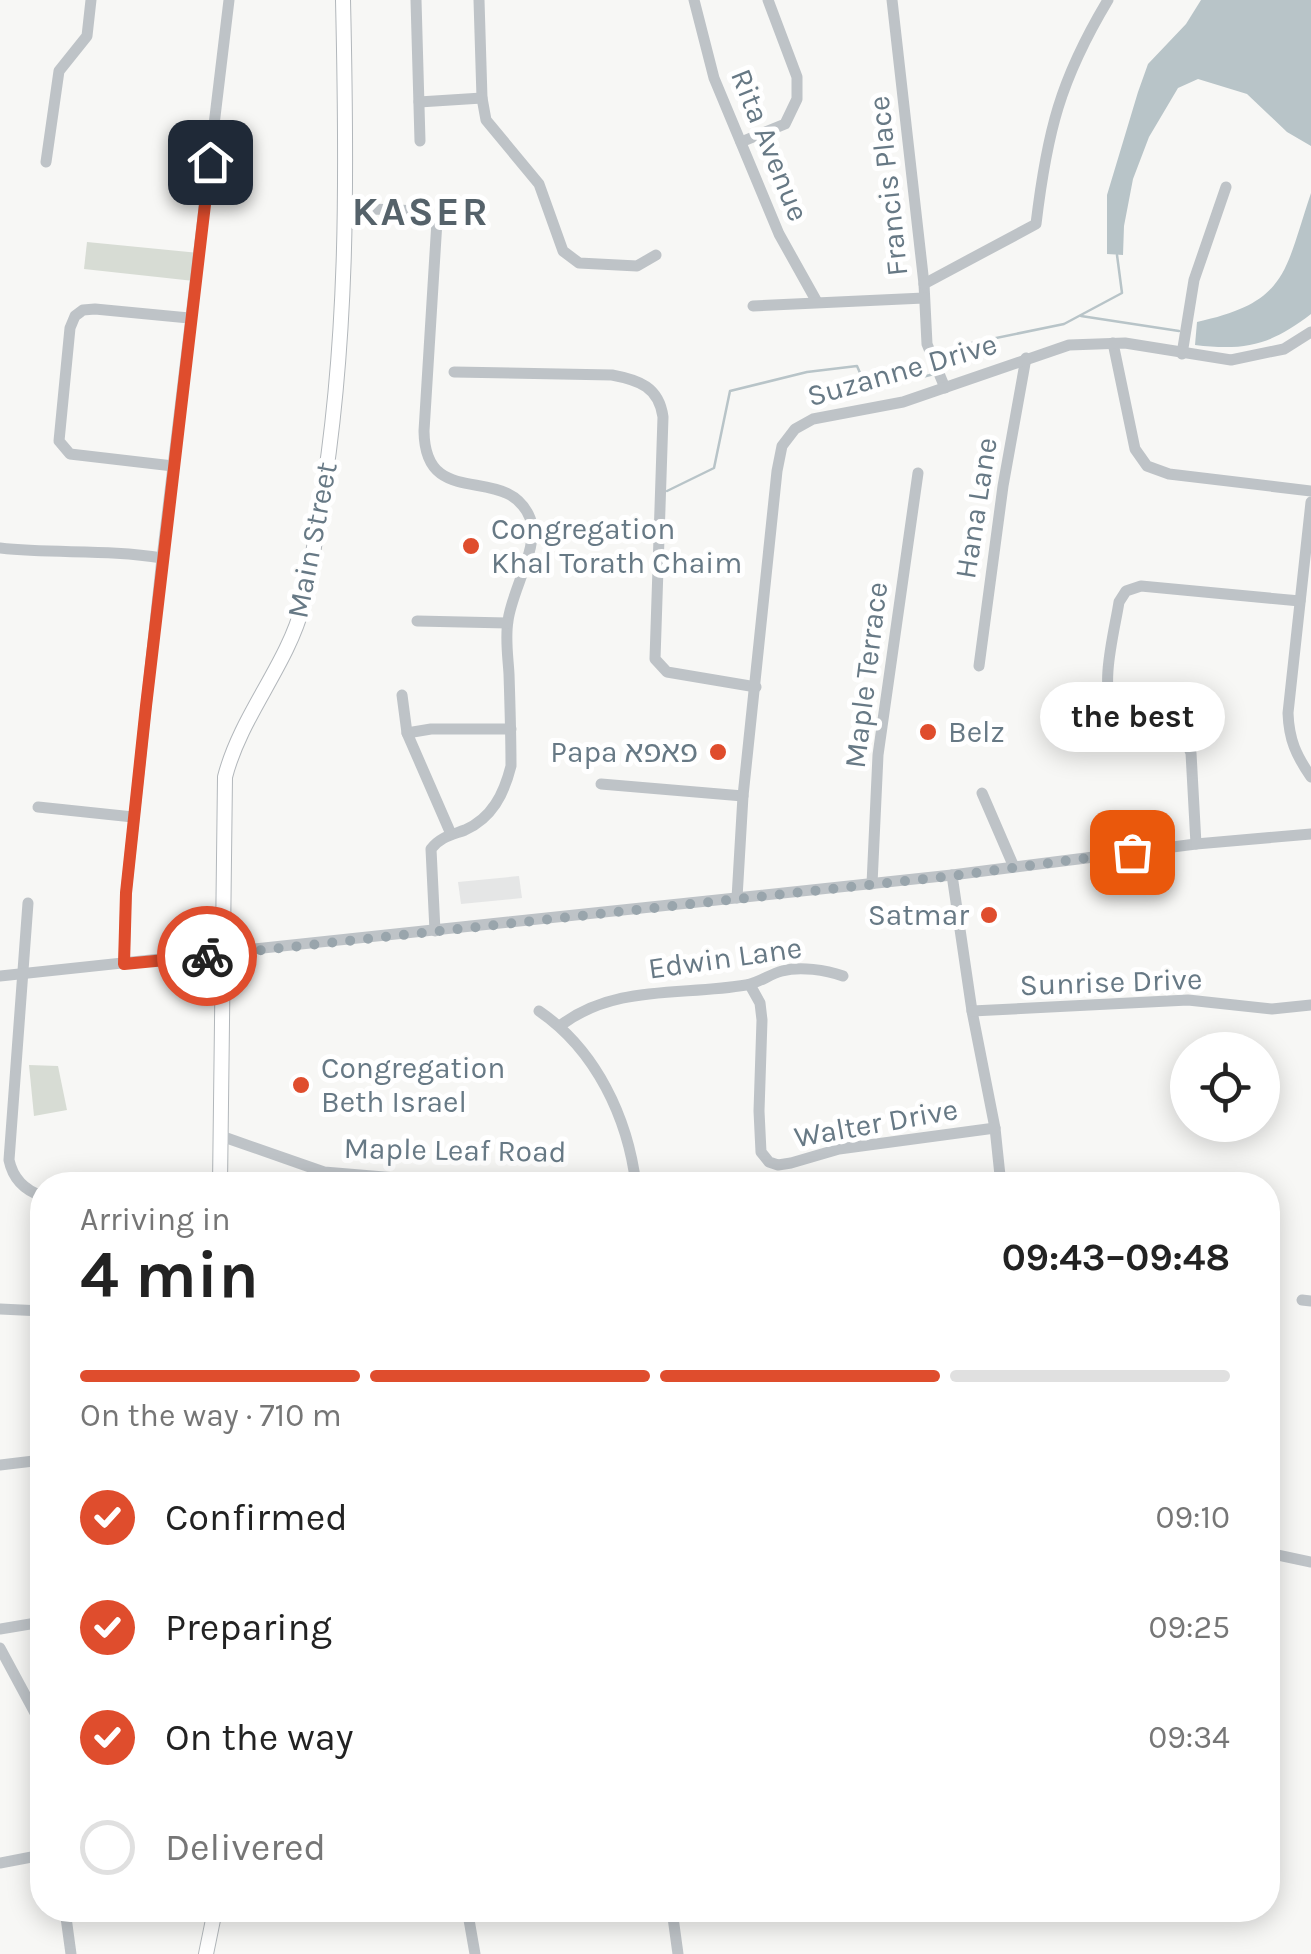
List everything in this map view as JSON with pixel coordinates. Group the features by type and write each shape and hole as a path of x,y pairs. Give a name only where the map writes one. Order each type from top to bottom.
{"main road":[{"name":"Main Street","path":"220,1172 225,777 242,732 296,628 304,604 332,428 346,208 343,0"},
{"path":"206,1954 213,1922"}],"street":[{"path":"46,162 59,71 87,36 91,0"},
{"path":"124,964 134,817 162,558 230,0"},
{"path":"416,0 420,141"},
{"path":"479,0 486,120 539,184 564,251 579,262 637,266 656,255"},
{"name":"Rita Avenue","path":"694,0 714,78 779,234 816,302"},
{"path":"741,142 785,124 797,99 797,78 768,0"},
{"name":"Francis Place","path":"892,0 924,284 927,344 945,388"},
{"path":"924,284 1036,224 1043,163 1059,98 1080,47 1108,0"},
{"path":"420,102 482,98"},
{"path":"1182,354 1194,280 1226,186"},
{"path":"346,208 421,211 436,221 424,446 427,458 442,476 452,481 506,491 529,515 532,527 529,551 507,624 511,766 498,801 482,819 434,844 430,856 436,931"},
{"path":"752,306 924,298"},
{"path":"173,466 70,454 59,441 60,412 74,316 83,310 95,310 189,318"},
{"name":"Suzanne Drive","path":"737,898 743,796 777,471 782,446 795,430 812,418 903,402 1069,345 1113,343 1231,360 1284,349 1311,332"},
{"path":"1113,343 1135,448 1147,466 1169,474 1311,490"},
{"name":"Hana Lane","path":"979,666 1026,358"},
{"path":"454,372 612,374 650,387 658,397 663,417 656,659 668,672 756,686"},
{"name":"Maple Terrace","path":"872,884 878,755 918,473"},
{"path":"1311,502 1288,713 1289,738 1311,777"},
{"path":"0,548 45,553 118,551 162,558"},
{"path":"1196,844 1191,752 1184,734 1115,710 1108,702 1119,602 1126,591 1141,586 1300,600"},
{"path":"418,621 507,624"},
{"path":"1296,635 1311,643"},
{"path":"402,695 406,733 451,834"},
{"path":"406,733 511,729"},
{"path":"600,784 743,796"},
{"path":"982,793 1014,866"},
{"path":"38,807 134,817"},
{"path":"0,976 952,876 1196,844 1311,834"},
{"path":"952,876 1000,1172"},
{"path":"28,903 9,1160 12,1173 30,1188"},
{"name":"Edwin Lane","path":"561,1026 583,1008 618,998 750,985 783,970 828,971 843,976"},
{"name":"Walter Drive","path":"750,985 760,1003 762,1020 760,1138 761,1152 769,1162 792,1163 839,1149 995,1128"},
{"name":"Sunrise Drive","path":"972,1011 1188,1000 1272,1009 1311,1005"},
{"path":"540,1011 561,1026 591,1063 618,1109 630,1143 634,1172"},
{"name":"Maple Leaf Road","path":"220,1136 324,1172"},
{"path":"0,1308 30,1311"},
{"path":"0,1465 30,1461"},
{"path":"1280,1556 1311,1562"},
{"path":"0,1628 30,1624"},
{"path":"0,1648 30,1704"},
{"path":"0,1863 30,1858"},
{"path":"67,1922 70,1954"},
{"path":"469,1922 475,1954"},
{"path":"674,1922 678,1954"}],"shaded area":[{"path":"1201,0 1311,0 1311,146 1287,132 1247,94 1198,79 1178,88 1149,137 1133,179 1123,255 1107,254 1107,195 1148,64 1186,24"},
{"path":"1311,193 1311,314 1283,333 1257,343 1229,347 1195,345 1197,322 1249,305 1278,280 1295,244"},
{"path":"87,242 199,253 194,281 84,269"},
{"path":"519,876 522,898 461,904 458,882"},
{"path":"29,1065 58,1066 67,1110 34,1116"}],"waterway":[{"path":"941,370 949,366 962,345 1064,324 1122,293 1117,255"},
{"path":"1081,316 1179,331"},
{"path":"667,491 714,468 730,391 807,372 857,366 868,391 934,374"}],"way so far":[{"path":"207,956 952,876 1132,852"}],"place":[{"name":"Congregation Khal Torath Chaim","path":"471,546"},
{"name":"Belz","path":"928,732"},
{"name":"Papa פאפא","path":"718,752"},
{"name":"the best","path":"1132,852"},
{"name":"Satmar","path":"989,915"},
{"name":"Congregation Beth Israel","path":"301,1085"}],"district":[{"name":"KASER","path":"421,211"}],"route":[{"path":"207,956 124,964 126,893 146,706 210,162"}]}
